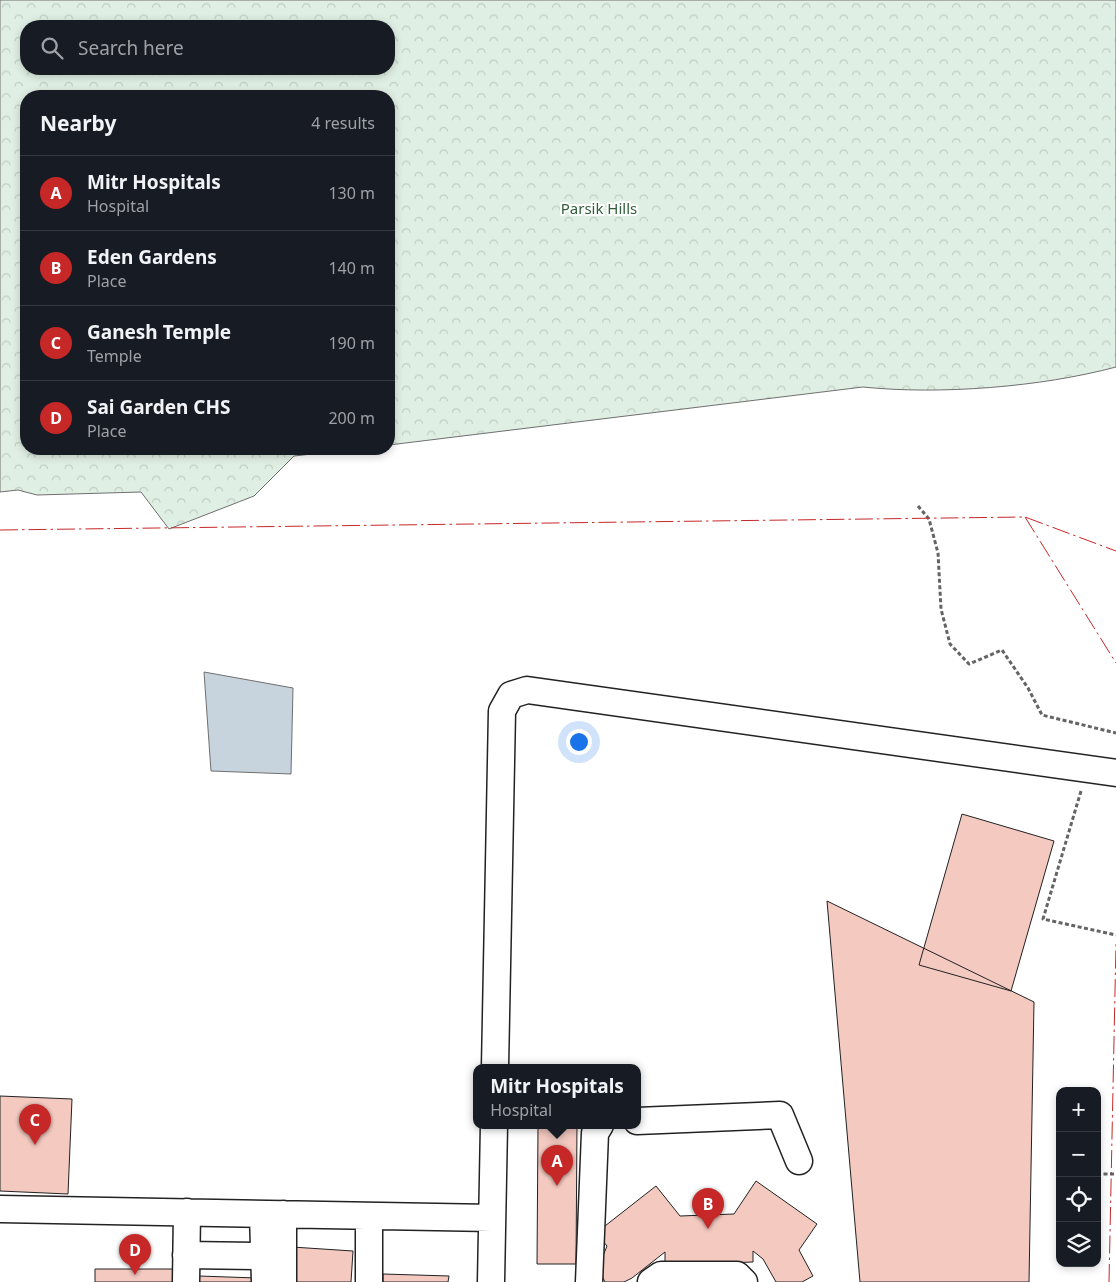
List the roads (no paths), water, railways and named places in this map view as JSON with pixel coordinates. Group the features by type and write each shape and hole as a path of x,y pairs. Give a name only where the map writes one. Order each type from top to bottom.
{"street":[{"path":"495,1064 502,711 511,695 527,690 1116,773"},
{"path":"641,1121 780,1115 799,1161"},
{"path":"491,1282 494,1129"},
{"path":"589,1282 596,1133 598,1129"},
{"path":"0,1209 492,1218"},
{"path":"186,1282 187,1212"},
{"path":"265,1282 264,1256 273,1214"},
{"path":"273,1214 283,1282"},
{"path":"369,1217 369,1282"},
{"path":"186,1255 264,1256"},
{"path":"651,1282 661,1275 737,1275 744,1282"}],"place":[{"name":"Ganesh Temple","path":"35,1145"},
{"name":"Mitr Hospitals","path":"557,1186"},
{"name":"Eden Gardens","path":"708,1229"},
{"name":"Sai Garden CHS","path":"135,1275"}],"park label":[{"name":"Parsik Hills","path":"599,209"}]}
